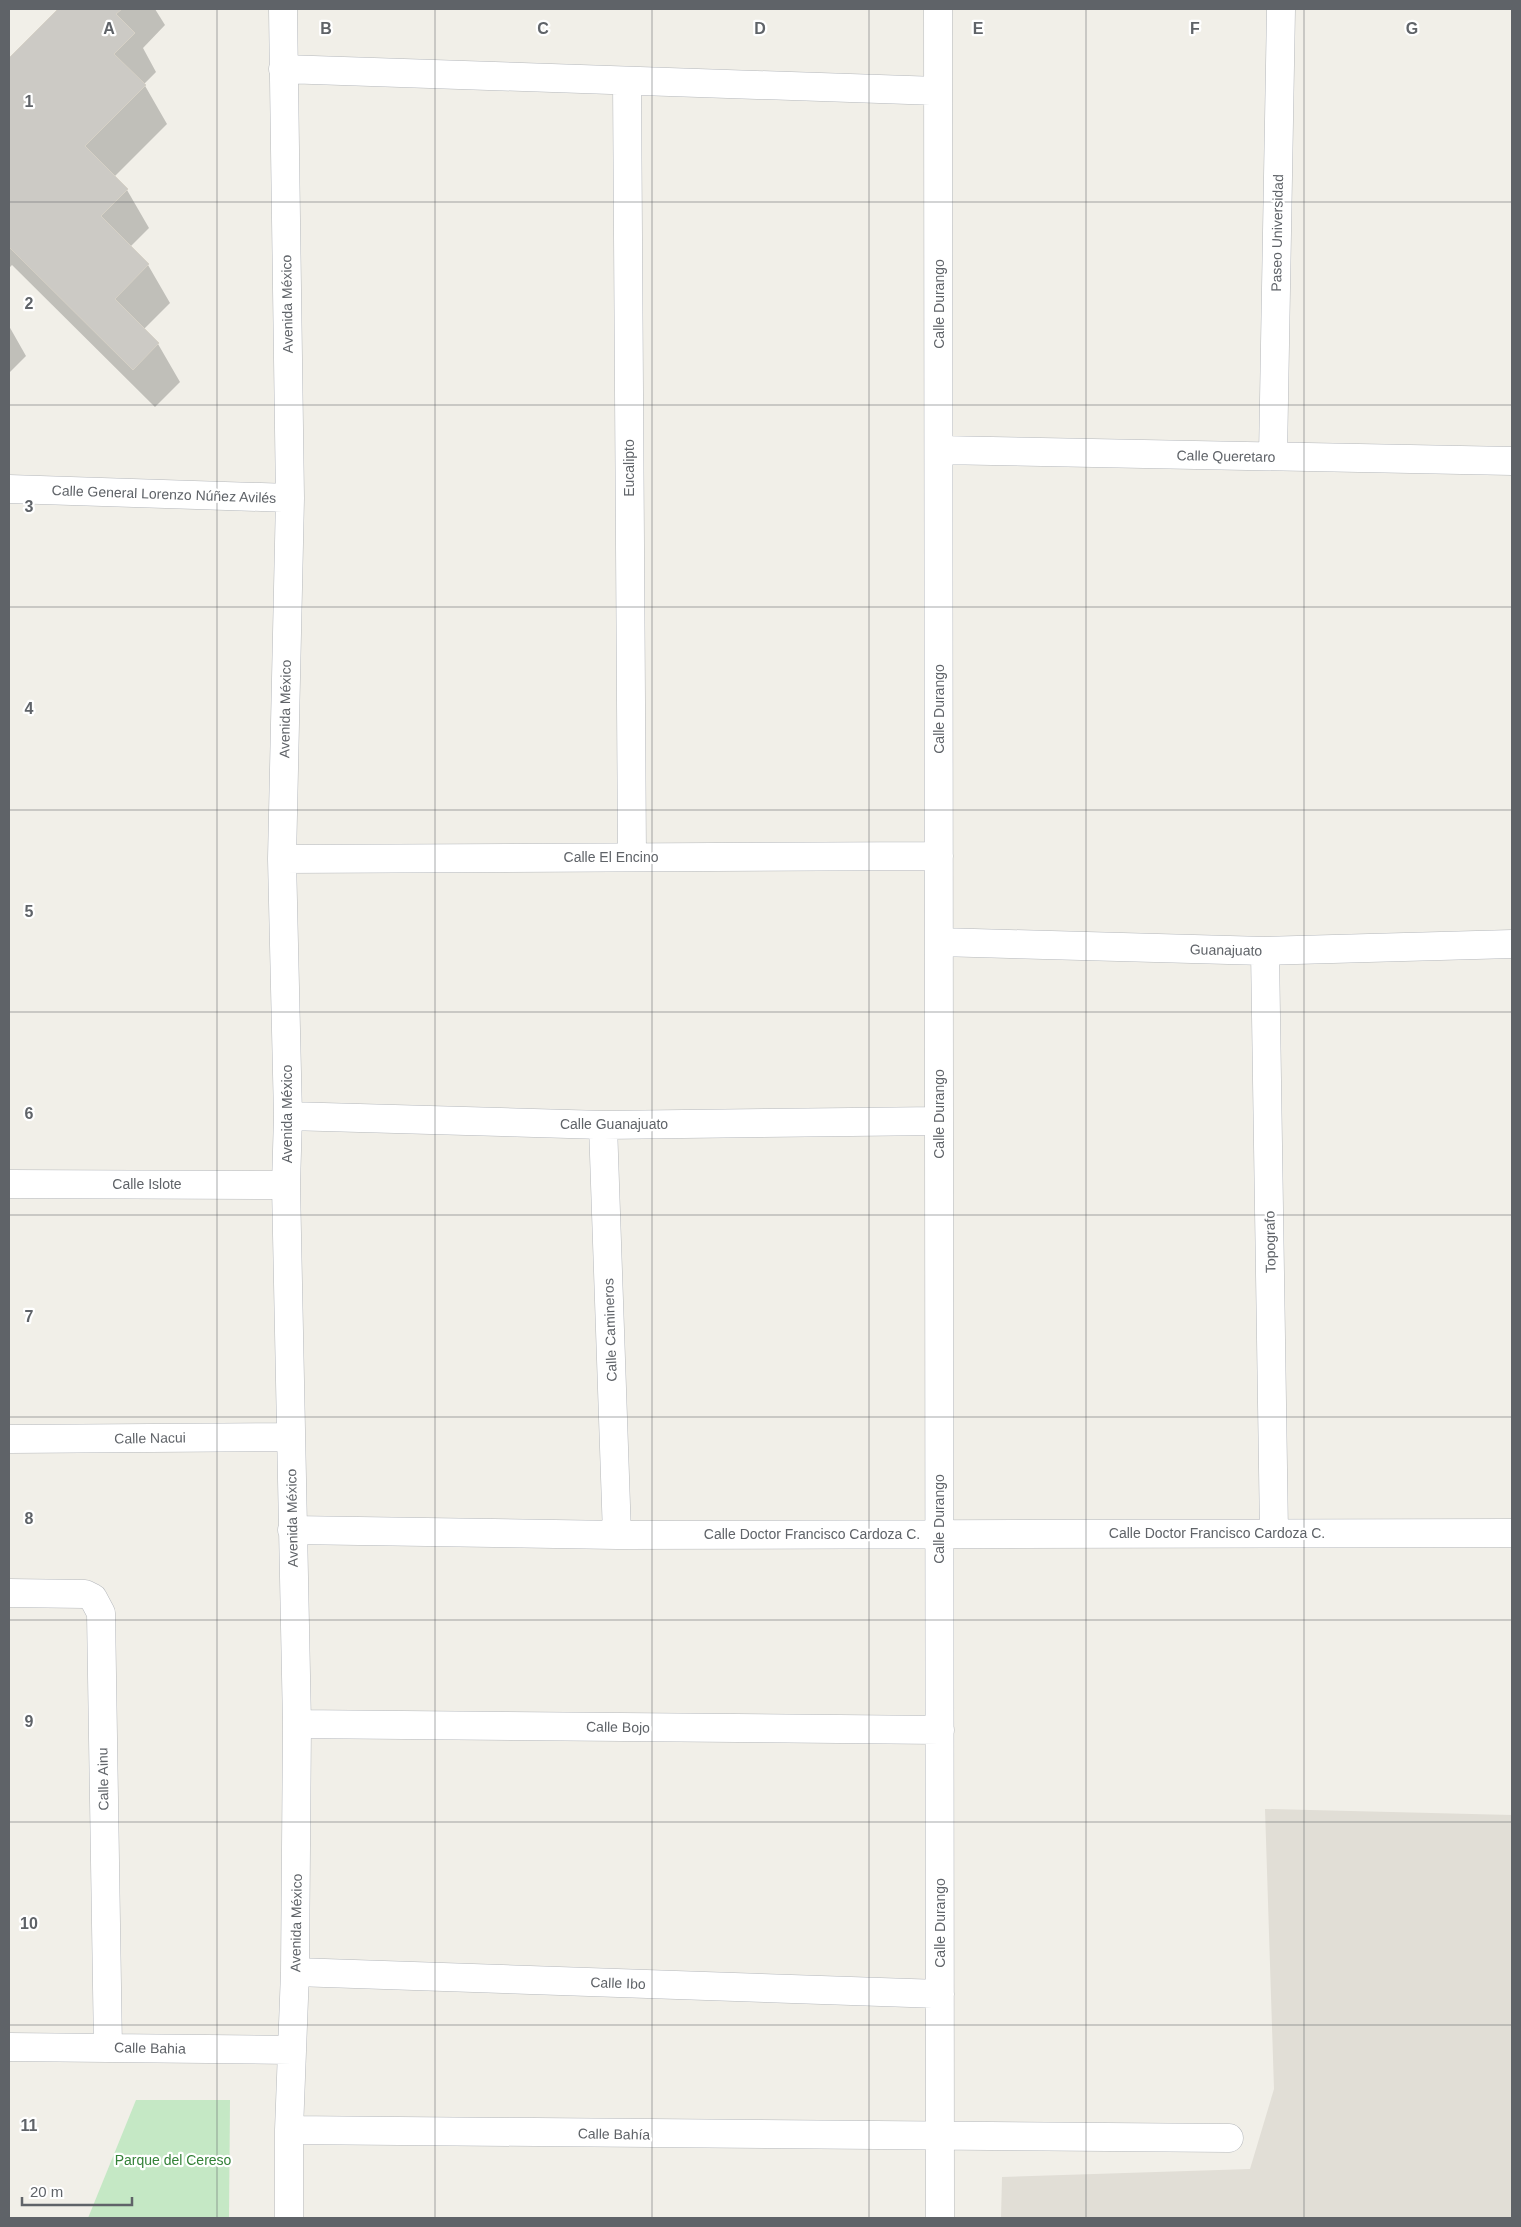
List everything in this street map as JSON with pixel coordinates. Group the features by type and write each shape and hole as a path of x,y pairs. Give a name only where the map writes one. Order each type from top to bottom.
{"street":[{"name":"Avenida México","path":"283,9 290,498 282,859 288,1116 286,1185 297,1724 295,1972 289,2130 289,2218"},
{"name":"Calle Durango","path":"938,9 940,2218"},
{"name":"Paseo Universidad","path":"1273,456 1281,9"},
{"path":"283,69 938,91"},
{"name":"Eucalipto","path":"627,81 632,856"},
{"name":"Calle Queretaro","path":"939,450 1512,461"},
{"name":"Calle General Lorenzo Núñez Avilés","path":"9,488 290,498"},
{"name":"Calle El Encino","path":"282,859 939,856"},
{"name":"Guanajuato","path":"939,942 1265,951 1512,944"},
{"name":"Topografo","path":"1265,951 1274,1532"},
{"name":"Calle Guanajuato","path":"288,1116 603,1125 939,1121"},
{"name":"Calle Camineros","path":"603,1125 617,1535"},
{"name":"Calle Islote","path":"9,1184 286,1185"},
{"name":"Calle Nacui","path":"9,1439 291,1437"},
{"name":"Calle Doctor Francisco Cardoza C.","path":"292,1530 617,1535 1274,1532 1512,1533"},
{"name":"Calle Ainu","path":"9,1593 85,1594 93,1598 101,1613 108,2048"},
{"name":"Calle Bojo","path":"297,1724 940,1730"},
{"name":"Calle Ibo","path":"295,1972 940,1994"},
{"name":"Calle Bahia","path":"9,2047 292,2050"},
{"name":"Calle Bahía","path":"289,2130 1229,2138"}],"shaded area":[{"path":"1265,1809 1512,1815 1512,2218 1001,2218 1002,2177 1250,2169 1274,2089"}],"green space":[{"name":"Parque del Cereso","path":"136,2100 230,2100 229,2218 88,2218"}],"building":[{"path":"58,9 122,9 116,14 135,33 114,54 146,85 85,146 128,189 101,216 149,264 115,299 159,343 133,370 9,247 9,58"}]}
